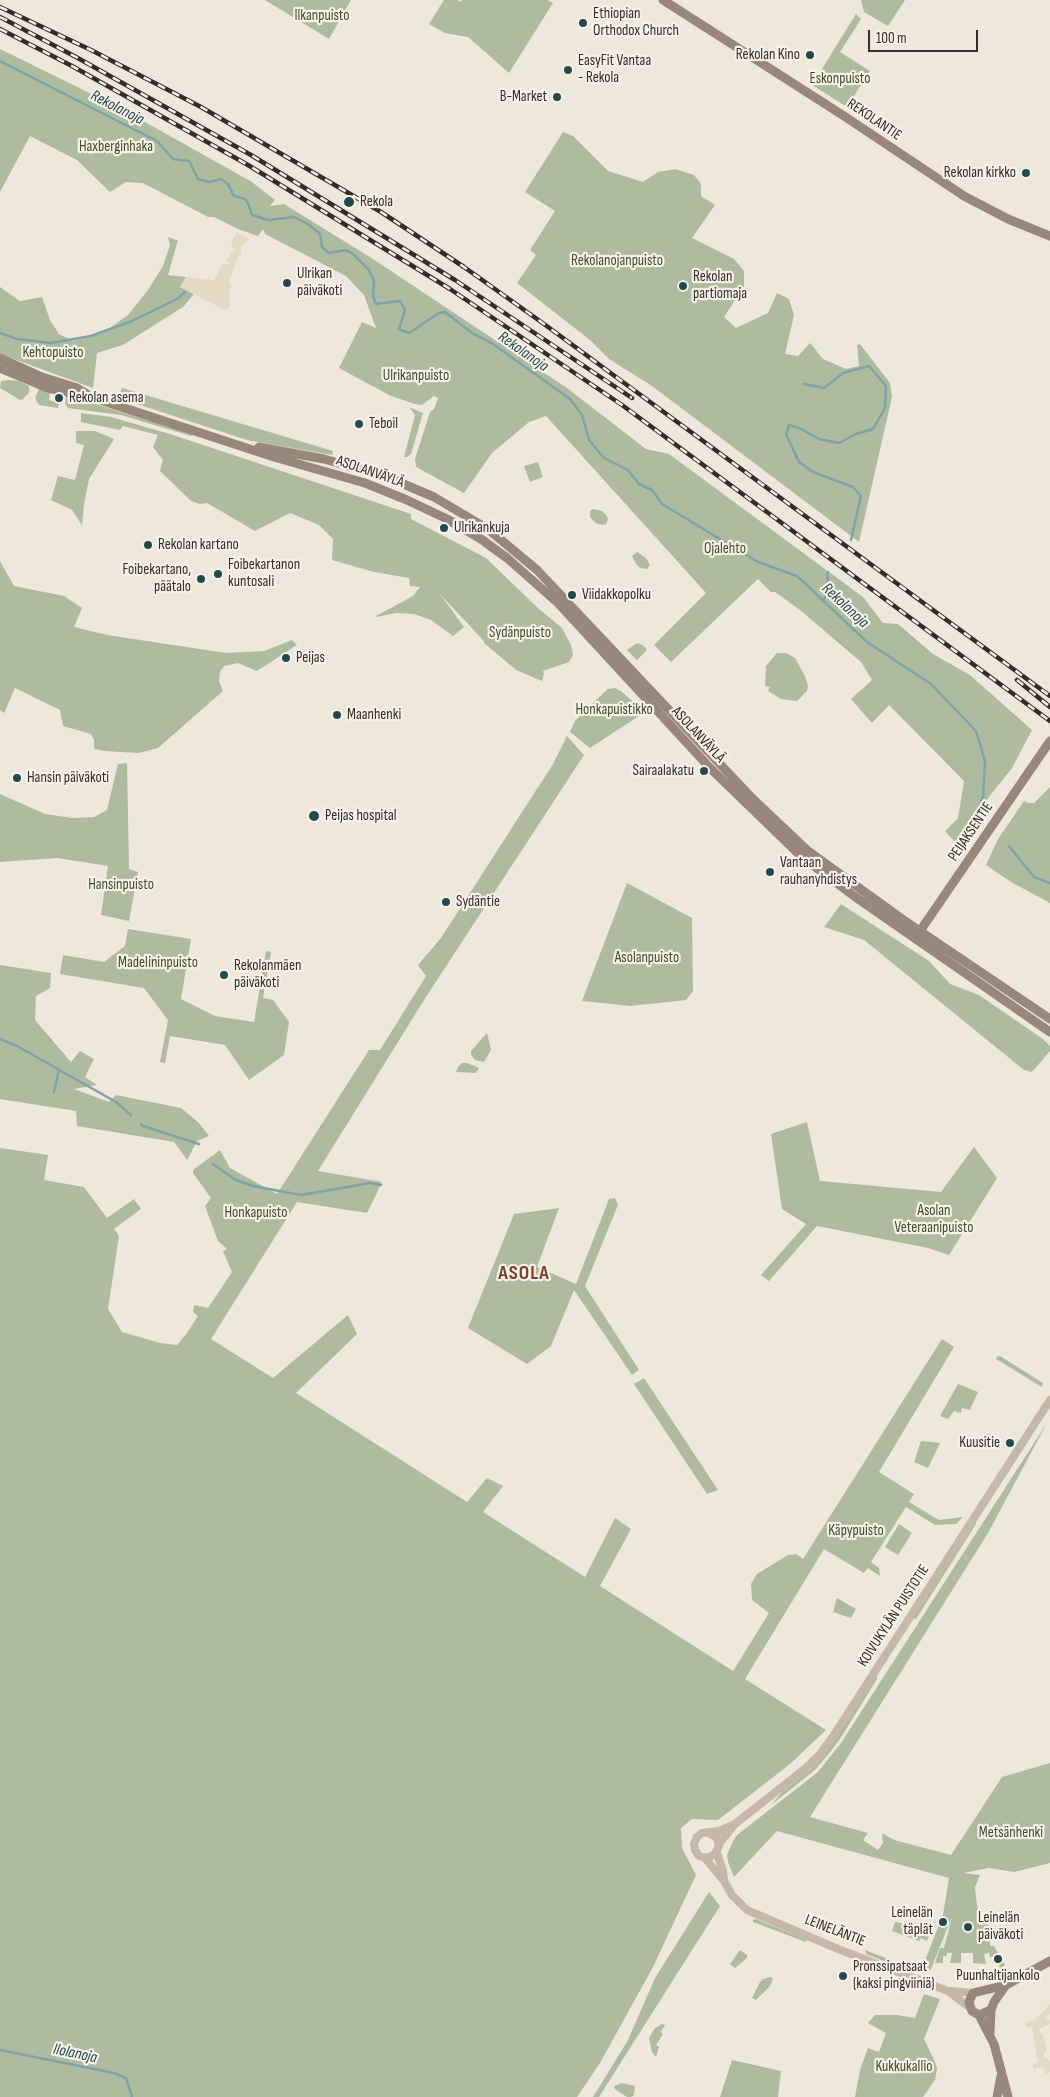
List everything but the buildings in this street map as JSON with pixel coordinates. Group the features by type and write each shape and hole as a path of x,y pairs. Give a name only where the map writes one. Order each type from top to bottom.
{"main road":[{"name":"REKOLANTIE","path":"663,0 844,116 964,196 1008,219 1050,236"},
{"name":"ASOLANVÄYLÄ","path":"0,358 42,377 77,388 94,398"},
{"name":"ASOLANVÄYLÄ","path":"0,368 48,388 94,398 274,457 365,483 407,500 458,525 507,558 558,604 710,768 770,828 819,871 1050,1019"},
{"name":"ASOLANVÄYLÄ","path":"239,444 324,459 387,477 434,497 488,529 537,570 752,798 802,845 824,864 1050,1032"},
{"name":"PEIJAKSENTIE","path":"917,934 1050,742"},
{"path":"1008,2097 998,2054 990,2033 979,2015 969,2007 969,2002 973,1993 1006,1984 1050,1962"},
{"path":"979,2015 992,2006 1006,1984"},
{"path":"984,1990 990,1994 992,2006 990,2033"},
{"path":"996,2097 1002,2075"}],"street":[{"name":"KOIVUKYLÄN PUISTOTIE","path":"719,1844 735,1824 806,1768 820,1754 1050,1400"},
{"name":"KOIVUKYLÄN PUISTOTIE","path":"709,1833 735,1824"},
{"path":"709,1833 715,1836 719,1844 717,1853 705,1858 697,1854 694,1844 700,1834 709,1833"},
{"name":"LEINELÄNTIE","path":"717,1853 724,1881"},
{"name":"LEINELÄNTIE","path":"705,1858 739,1903 757,1915 948,1991 969,2007"},
{"name":"LEINELÄNTIE","path":"948,1991 973,1993"}],"green space":[{"name":"Ilkanpuisto","path":"265,0 351,0 329,39"},
{"path":"444,0 457,0 460,2 462,0 548,0 553,3 509,73 468,37 445,33 429,24"},
{"path":"861,0 905,0 888,26 864,12"},
{"name":"Eskonpuisto","path":"856,14 861,19 840,52 870,71 847,107 812,85"},
{"name":"Ojalehto","path":"0,49 120,108 252,182 275,200 270,206 284,204 373,259 567,388 646,449 669,454 863,597 883,623 898,624 933,654 970,675 1032,730 1012,768 985,802 958,845 945,831 958,818 964,781 889,705 872,723 851,699 872,680 861,662 800,610 775,592 771,592 758,579 671,662 654,645 706,593 546,416 529,422 492,453 464,493 416,467 415,459 430,412 434,409 438,398 434,396 422,405 415,404 391,396 339,368 362,322 376,328 364,295 346,276 265,234 263,229 258,236 238,229 214,217 208,217 143,183 126,182 110,192 77,160 30,136 0,192"},
{"name":"Rekolanojanpuisto","path":"563,132 573,136 608,171 643,182 658,172 675,169 694,175 701,184 701,196 715,205 692,238 734,259 744,271 744,286 724,317 736,328 768,313 777,293 789,299 794,315 785,354 798,356 810,343 823,359 846,369 859,366 857,345 860,344 890,383 892,397 859,542 652,386 609,359 590,340 517,283 536,255 530,250 555,211 525,192"},
{"name":"Kehtopuisto","path":"168,237 178,240 168,275 186,277 180,287 194,294 183,307 123,345 97,353 93,388 0,354 0,287 20,301 42,297 50,320 59,334 73,341 101,334 128,315 148,290 163,266 170,245"},
{"path":"1,381 19,381 29,386 29,393 20,400 0,388"},
{"path":"122,388 333,451 332,455 247,440 134,403 122,397 120,393"},
{"path":"39,389 50,393 49,400 59,403 58,408 39,405 35,398"},
{"path":"66,397 194,434 191,436 121,415 68,408 65,404"},
{"path":"409,407 423,413 411,454 404,457 415,415"},
{"name":"Sydänpuisto","path":"81,413 111,417 170,434 411,514 411,519 486,558 539,609 562,628 571,645 573,655 569,662 543,671 542,681 516,670 484,643 440,594 464,627 453,636 431,620 414,614 396,613 377,617 413,596 420,587 410,586 409,578 374,572 332,560 333,539 319,525 290,513 255,531 207,503 200,504 191,501 160,471 163,460 153,447 158,435 123,426 120,430 81,422"},
{"path":"76,431 95,431 114,439 89,479 82,525 72,510 51,500 58,476 75,480 84,445 76,443"},
{"path":"538,462 543,477 530,482 524,466"},
{"path":"593,509 602,511 606,515 608,519 606,524 596,523 590,517 590,511"},
{"path":"637,552 646,558 650,565 647,569 640,568 636,564 632,556"},
{"path":"0,561 14,586 64,596 82,608 74,627 107,635 226,653 264,651 292,640 297,645 257,671 238,663 224,666 220,672 219,681 223,691 158,748 139,753 94,749 94,740 91,734 63,726 60,710 15,688 4,713 0,710"},
{"path":"637,643 644,646 647,650 637,660 627,650"},
{"path":"777,653 786,653 795,658 805,676 808,686 807,691 797,701 781,699 768,691 770,687 765,686 766,666"},
{"name":"Honkapuistikko","path":"615,688 645,712 590,748 570,732 575,721 595,701 608,689"},
{"path":"567,736 584,755 424,1000 318,1171 382,1182 367,1213 297,1202 211,1339 273,1378 348,1315 357,1334 296,1393 467,1502 487,1478 503,1486 483,1512 585,1577 615,1518 631,1529 600,1586 733,1671 769,1613 752,1600 751,1584 757,1574 788,1555 796,1554 803,1559 942,1339 954,1347 879,1472 914,1494 909,1502 939,1520 963,1517 956,1524 935,1525 906,1507 871,1562 879,1568 880,1576 868,1568 864,1573 824,1549 745,1679 826,1730 790,1764 718,1820 692,1819 681,1828 682,1848 696,1875 653,1967 600,2063 577,2097 0,2097 0,1148 48,1155 44,1180 84,1187 107,1218 134,1199 141,1209 114,1229 119,1236 108,1309 122,1332 160,1343 177,1345 198,1316 193,1312 194,1305 208,1308 232,1272 223,1251 227,1249 218,1241 205,1206 211,1198 193,1173 193,1170 220,1150 230,1168 277,1194 369,1050 380,1050 426,976 418,965 441,938 553,764"},
{"name":"Hansinpuisto","path":"127,763 129,869 138,872 129,921 101,915 108,866 58,858 0,862 0,794 45,814 72,818 94,817 107,810 118,764"},
{"path":"1050,787 1050,903 1011,882 986,865 998,839 1024,801 1034,803"},
{"name":"Asolanpuisto","path":"627,883 692,918 693,991 686,1000 630,1006 582,1001"},
{"path":"841,904 929,961 950,984 979,995 1043,1039 1050,1046 1050,1051 1032,1072 1024,1070 864,940 824,927"},
{"name":"Madelininpuisto","path":"128,929 191,939 181,999 215,1016 254,1022 266,951 271,952 263,998 273,1000 289,1022 284,1055 249,1080 225,1045 170,1036 165,1063 160,1062 168,1020 144,988 60,974 63,955 104,962 125,946"},
{"path":"0,965 51,973 50,988 36,996 35,1020 71,1062 80,1051 94,1059 85,1077 97,1085 74,1089 109,1102 116,1095 181,1108 199,1123 209,1136 197,1141 187,1160 174,1142 77,1126 76,1111 0,1099"},
{"path":"487,1033 491,1050 484,1062 475,1060 471,1055 471,1051"},
{"path":"462,1063 479,1068 476,1073 456,1072"},
{"name":"Asolan Veteraanipuisto","path":"807,1122 820,1181 941,1192 974,1147 997,1178 949,1255 928,1248 817,1226 769,1281 761,1275 806,1224 782,1209 771,1134"},
{"path":"615,1198 618,1205 585,1286 639,1370 632,1375 574,1290 551,1346 527,1364 468,1328 514,1214 559,1208 537,1267 576,1284 609,1199"},
{"path":"998,1356 1043,1383 1042,1387 996,1359"},
{"path":"644,1378 718,1490 707,1494 634,1384"},
{"path":"958,1384 978,1392 970,1410 962,1408 961,1413 954,1411 948,1419 940,1416"},
{"name":"Metsänhenki","path":"1047,1423 988,1533 810,1817 868,1833 863,1840 878,1850 883,1843 882,1833 894,1840 951,1855 1002,1777 1050,1763 1050,1863 1014,1872 989,1868 963,1873 980,1875 975,1887 980,1925 988,1924 989,1929 983,1931 984,1939 990,1938 990,1946 994,1946 1005,1965 1000,1969 999,1964 994,1964 994,1957 990,1957 989,1953 984,1954 986,1964 973,1963 973,1953 961,1953 961,1963 950,1963 952,1953 947,1953 947,1956 943,1956 943,1963 935,1963 940,1948 944,1948 952,1917 930,1971 922,1968 943,1915 949,1878 777,1831 734,1877 727,1855 737,1835 818,1772 841,1743"},
{"path":"921,1441 940,1443 928,1468 914,1462"},
{"path":"975,1520 976,1524 916,1619 912,1618"},
{"path":"899,1524 912,1533 898,1555 885,1547"},
{"path":"837,1598 856,1609 851,1618 833,1612"},
{"path":"876,1675 877,1679 840,1739 827,1756 815,1770 771,1805 782,1792 811,1769 824,1755"},
{"path":"709,1892 720,1906 599,2097 593,2097 628,2040 655,1978"},
{"path":"756,1919 807,1940 806,1942 753,1922"},
{"path":"895,1922 932,1928 927,1941 921,1938 919,1941 892,1931"},
{"path":"740,1950 747,1955 747,1958 735,1968 730,1964"},
{"path":"865,1950 914,1969 913,1971 894,1965 866,1954"},
{"path":"771,1977 773,1979 770,1986 756,2000 752,1998 760,1982"},
{"name":"Kukkukallio","path":"924,1994 940,1999 924,2039 937,2069 935,2080 923,2097 855,2097 860,2070 868,2048 879,2052 886,2033 868,2023 875,2015 897,2015 915,2018"},
{"path":"662,2024 665,2025 661,2032 663,2034 656,2045 659,2047 656,2057 652,2052 649,2038 655,2028"},
{"path":"732,2060 781,2071 778,2097 720,2097"},
{"path":"622,2083 635,2086 634,2095 627,2097 615,2089 614,2086"}],"shaded area":[{"path":"237,232 250,239 241,247 241,256 238,256 229,283 231,286 229,296 230,307 225,310 180,287 186,277 214,280 223,263 227,265 229,262 226,261 231,252 233,253 235,250 231,247 233,244 231,243"},
{"path":"1050,2004 1050,2014 1046,2017 1050,2020 1050,2024 1041,2028 1039,2032 1043,2034 1047,2051 1044,2052 1044,2057 1050,2061 1050,2072 1046,2074 1043,2067 1033,2069 1033,2064 1038,2062 1032,2027 1026,2027 1025,2023 1036,2019"}],"waterway":[{"name":"Rekolanoja","path":"0,61 157,141 173,159 189,161 198,179 209,182 221,179 228,184 234,196 245,199 252,215 268,220 294,217 308,224 320,234 322,247 329,253 346,250 353,254 369,270 374,281 373,296 376,304 400,301 405,310 399,329 409,333 439,313 445,312 472,333 493,344 570,399 582,415 589,440 604,458 628,470 639,484 652,490 662,504 758,562 797,576 867,642 931,684 976,731 985,761 983,797 979,807"},
{"path":"0,333 17,339 51,343 91,336 132,321 177,299 185,292"},
{"path":"804,384 824,388 843,373 869,366 886,386 885,408 873,429 856,434 839,443 819,439 789,425 786,434 799,462 813,472 853,487 861,496 851,540"},
{"path":"823,601 829,589 828,572"},
{"name":"Rekolanoja","path":"1009,846 1034,877 1050,883"},
{"path":"0,1039 17,1046 116,1102 131,1115"},
{"path":"54,1092 59,1069"},
{"path":"141,1124 199,1144"},
{"path":"213,1164 236,1180 253,1186 301,1195 370,1183 381,1185"},
{"name":"Ilolanoja","path":"0,2050 114,2073 126,2078 132,2097"}],"railway":[{"path":"0,7 91,50 201,107 381,212 464,267 544,324 1050,696"},
{"path":"0,17 76,57 251,155 455,280 632,398"},
{"path":"0,29 72,66 248,165 450,289 622,405 1050,721"},
{"path":"1017,680 1050,707"}],"place":[{"name":"Ethiopian Orthodox Church","path":"583,23"},
{"name":"Rekolan Kino","path":"810,55"},
{"name":"EasyFit Vantaa - Rekola","path":"568,70"},
{"name":"B-Market","path":"557,97"},
{"name":"Rekolan kirkko","path":"1026,173"},
{"name":"Rekola","path":"349,202"},
{"name":"Ulrikan päiväkoti","path":"287,283"},
{"name":"Rekolan partiomaja","path":"683,286"},
{"name":"Rekolan asema","path":"59,398"},
{"name":"Teboil","path":"359,424"},
{"name":"Ulrikankuja","path":"444,528"},
{"name":"Rekolan kartano","path":"148,545"},
{"name":"Foibekartanon kuntosali","path":"218,574"},
{"name":"Foibekartano, päätalo","path":"201,579"},
{"name":"Viidakkopolku","path":"572,595"},
{"name":"Peijas","path":"286,658"},
{"name":"Maanhenki","path":"337,715"},
{"name":"Sairaalakatu","path":"704,771"},
{"name":"Hansin päiväkoti","path":"17,778"},
{"name":"Peijas hospital","path":"314,816"},
{"name":"Vantaan rauhanyhdistys","path":"770,872"},
{"name":"Sydäntie","path":"446,902"},
{"name":"Rekolanmäen päiväkoti","path":"224,975"},
{"name":"Kuusitie","path":"1010,1443"},
{"name":"Leinelän täplät","path":"943,1922"},
{"name":"Leinelän päiväkoti","path":"968,1927"},
{"name":"Puunhaltijankolo","path":"998,1959"},
{"name":"Pronssipatsaat (kaksi pingviiniä)","path":"843,1976"}],"district":[{"name":"ASOLA","path":"524,1274"}],"park label":[{"name":"Haxberginhaka","path":"116,147"},
{"name":"Ulrikanpuisto","path":"416,376"},
{"name":"Honkapuisto","path":"256,1213"},
{"name":"Käpypuisto","path":"856,1531"}]}
